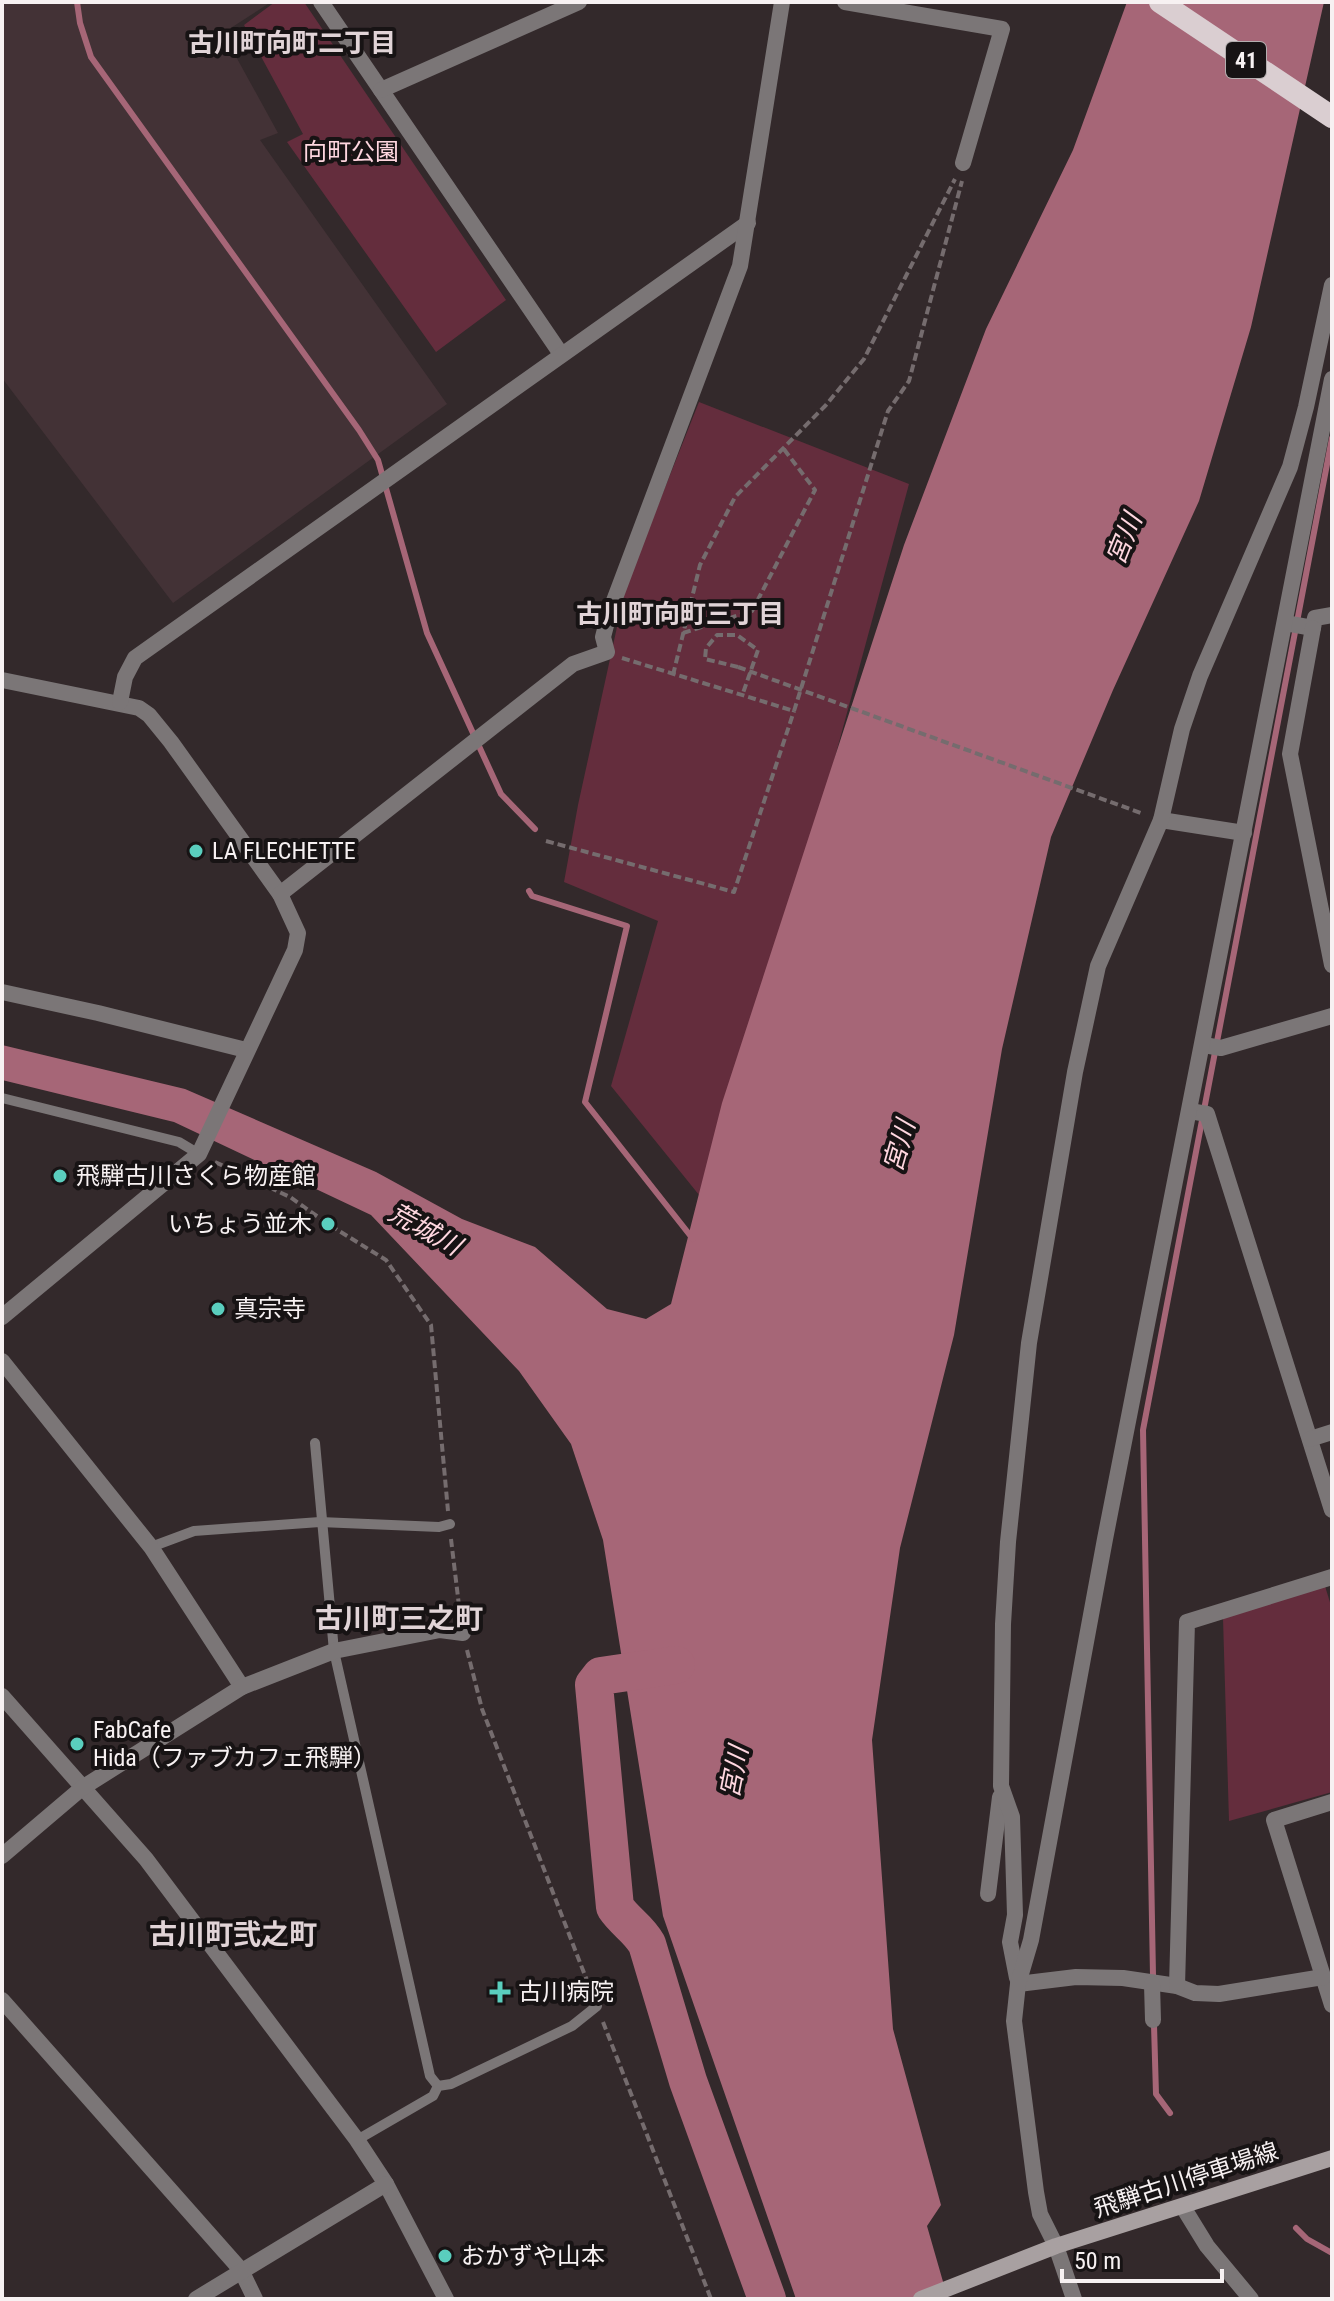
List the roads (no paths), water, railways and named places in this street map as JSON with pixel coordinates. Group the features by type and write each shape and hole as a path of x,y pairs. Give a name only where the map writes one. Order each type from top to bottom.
{"highway":[{"name":"41","path":"1160,2 1332,117"}],"main road":[{"name":"飛騨古川停車場線","path":"921,2299 1049,2249 1332,2158"}],"street":[{"path":"321,2 561,354"},
{"path":"381,90 546,8 579,2"},
{"path":"280,894 573,664 607,652 603,637 609,614 740,266 782,2"},
{"path":"857,3 1002,29 963,163"},
{"path":"120,702 125,677 135,658 748,223"},
{"path":"988,1894 1001,1786 1003,1624 1019,1416 1075,1072 1092,987 1098,966 1161,820 1182,729 1200,676 1290,467 1332,285"},
{"path":"1332,379 1298,625 1290,754 1332,965"},
{"path":"1298,625 1332,615"},
{"path":"1074,2299 1049,2249 1036,2192 1014,2021 1018,1984 1031,1940 1105,1539 1211,1047 1244,833 1298,625"},
{"path":"2,680 120,702 149,715 280,894 298,933 295,950 199,1154 2,1317"},
{"path":"1161,820 1244,833"},
{"path":"2,992 98,1013 244,1055"},
{"path":"1211,1047 1332,1016"},
{"path":"1198,1112 1332,1510"},
{"path":"2,1361 151,1547 242,1687"},
{"path":"1310,1439 1332,1432"},
{"path":"1177,1986 1187,1622 1332,1577"},
{"path":"2,1856 82,1788 242,1687 334,1651 440,1630 463,1633"},
{"path":"2,1696 146,1859 357,2140 386,2184 446,2299"},
{"path":"1001,1786 1012,1817 1015,1915 1010,1942 1018,1984"},
{"path":"1332,1802 1274,1820 1332,2005"},
{"path":"1018,1984 1076,1977 1123,1978 1177,1986 1195,1993 1219,1994 1323,1977"},
{"path":"1152,1984 1153,2020"},
{"path":"2,2000 241,2270 255,2299"},
{"path":"196,2299 386,2184"},
{"path":"1183,2207 1207,2246 1251,2299"}],"lane":[{"path":"2,1098 179,1142 199,1154"},
{"path":"315,1443 334,1651 430,2076 438,2086"},
{"path":"151,1547 194,1531 320,1522 439,1527 450,1524"},
{"path":"438,2086 451,2084 572,2026 597,2006"},
{"path":"357,2140 433,2096 438,2086"}],"water":[{"path":"1127,2 1324,2 1251,327 1199,501 1113,690 1051,837 1002,1049 954,1335 900,1548 872,1740 893,2029 941,2205 927,2226 948,2299 796,2299 663,1916 603,1540 571,1444 519,1371 371,1215 174,1122 2,1080 2,1045 185,1089 376,1172 462,1219 535,1247 607,1309 646,1319 671,1304 722,1103 904,545 986,329 1073,150"}],"waterway":[{"path":"77,2 91,57 378,460 427,633 501,794 535,829"},
{"path":"1153,1975 1143,1430 1332,438"},
{"path":"529,891 532,896 627,926 585,1102 693,1239"},
{"path":"676,1665 601,1676 594,1685 615,1907 647,1944 688,2081 767,2299"},
{"path":"1154,2025 1156,2094 1170,2113"},
{"path":"1296,2228 1307,2239 1332,2253"}],"place":[{"name":"LA FLECHETTE","path":"196,851"},
{"name":"飛騨古川さくら物産館","path":"60,1176"},
{"name":"いちょう並木","path":"328,1224"},
{"name":"真宗寺","path":"218,1309"},
{"name":"FabCafe Hida（ファブカフェ飛騨）","path":"77,1744"},
{"name":"古川病院","path":"500,1992"},
{"name":"おかずや山本","path":"445,2256"}],"district":[{"name":"古川町向町二丁目","path":"292,43"},
{"name":"古川町向町三丁目","path":"680,614"},
{"name":"古川町三之町","path":"399,1618"},
{"name":"古川町弐之町","path":"233,1934"}],"park label":[{"name":"向町公園","path":"351,152"}],"water label":[{"name":"宮川","path":"1124,539"},
{"name":"宮川","path":"899,1146"},
{"name":"荒城川","path":"425,1229"},
{"name":"宮川","path":"734,1772"}]}
